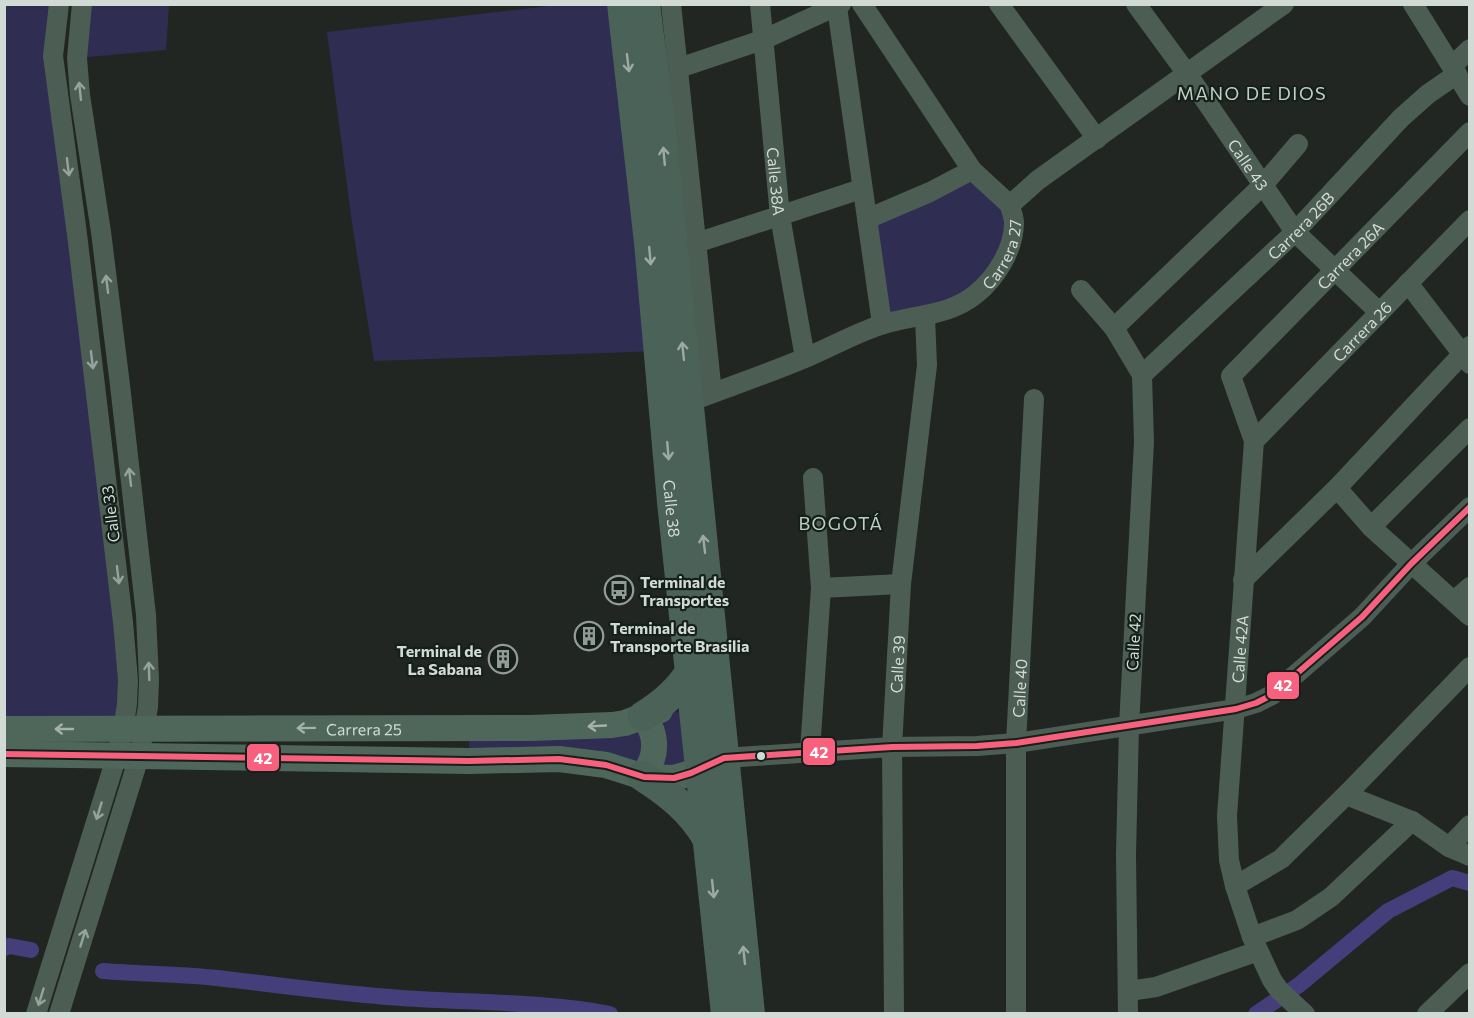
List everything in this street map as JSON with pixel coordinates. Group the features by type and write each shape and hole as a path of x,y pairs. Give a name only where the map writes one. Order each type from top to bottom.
{"highway":[{"name":"Calle 38","path":"622,4 649,242 690,672 707,709"},
{"name":"Calle 38","path":"645,4 700,397 707,709 712,763 750,1014"},
{"path":"643,716 661,705 678,689 690,672"},
{"name":"Calle 38","path":"712,763 707,838 726,1014"},
{"path":"642,776 677,801 707,838"}],"main road":[{"name":"Carrera 25","path":"4,729 531,728 612,725 663,709 707,709"},
{"path":"642,776 653,759 654,745 652,730 643,716"},
{"name":"Carrera 25","path":"4,754 469,761 559,759 606,765 642,776 674,778 712,763"}],"street":[{"name":"Calle 33","path":"59,4 53,56 77,234 123,622 128,680 127,704 133,729"},
{"name":"Calle 33","path":"59,1014 128,756 133,729 148,707 149,680 146,615 101,232 80,95 77,61 82,4"},
{"path":"671,4 696,243 700,397"},
{"name":"Calle 38A","path":"760,4 780,216 805,358"},
{"path":"862,4 972,170 1010,205"},
{"path":"999,4 1097,139"},
{"name":"Calle 43","path":"1136,4 1188,75 1295,232 1379,312"},
{"path":"1413,4 1470,96"},
{"path":"679,68 765,39 839,6 861,189 882,324"},
{"name":"Carrera 27","path":"700,397 805,358 882,324 925,317 951,309 976,295 992,278 1004,259 1012,239 1014,222 1010,205 1038,180 1188,75 1277,6"},
{"name":"Carrera 26B","path":"1142,375 1295,232 1401,118 1455,70 1470,49"},
{"name":"Carrera 26A","path":"1230,376 1470,132"},
{"path":"1114,328 1263,185 1298,144"},
{"path":"867,219 930,192 972,170"},
{"path":"696,243 861,189"},
{"name":"Carrera 26","path":"1254,441 1470,220"},
{"path":"77,234 101,232"},
{"path":"1243,580 1337,488 1467,354 1408,283"},
{"name":"Calle 42","path":"1081,290 1114,328 1142,375 1144,442 1129,726 1126,855 1128,1014"},
{"name":"Calle 39","path":"894,1014 892,747 901,584 927,365 925,317"},
{"name":"Calle 42A","path":"1230,376 1254,441 1227,838 1235,886 1255,944 1272,980 1295,1008"},
{"name":"Calle 40","path":"1016,1014 1016,743 1034,399"},
{"path":"1371,527 1470,428"},
{"path":"810,751 821,588 813,478"},
{"path":"1337,488 1371,527 1470,616"},
{"name":"Carrera 25","path":"712,763 810,751 1016,743 1236,709 1256,703 1272,695 1362,617 1411,564 1470,507"},
{"path":"821,588 901,584"},
{"path":"1454,602 1470,587"},
{"path":"1235,886 1281,859 1470,667"},
{"name":"Calle 33","path":"36,1014 128,756"},
{"path":"1346,795 1412,821 1449,847 1470,856"},
{"path":"1129,991 1156,987 1255,944 1297,920 1331,897 1412,821"},
{"path":"1449,847 1470,825"},
{"path":"1427,1014 1470,974"}],"shaded area":[{"path":"5,5 59,5 53,56 123,622 123,730 5,729"},
{"path":"82,5 169,5 166,50 77,58"},
{"path":"558,5 622,5 659,351 374,361 352,223 327,32"},
{"path":"972,170 1014,222 976,295 882,324 867,219"},
{"path":"694,710 701,776 469,761 469,727 643,716"}],"waterway":[{"path":"1256,1014 1299,985 1388,911 1452,878 1470,883"},
{"path":"4,948 9,946 31,950"},
{"path":"103,971 203,977 332,992 428,1000 559,1007 610,1014"}],"transit line":[{"name":"42","path":"4,754 469,761 559,759 606,765 644,777 674,778 724,758 892,747 1016,743 1236,709 1272,695 1362,617 1411,564 1470,507"}],"place":[{"name":"Terminal de Transportes","path":"619,590"},
{"name":"Terminal de Transporte Brasilia","path":"589,636"},
{"name":"Terminal de La Sabana","path":"503,659"}],"district":[{"name":"MANO DE DIOS","path":"1252,93"},
{"name":"BOGOTÁ","path":"841,523"}]}
